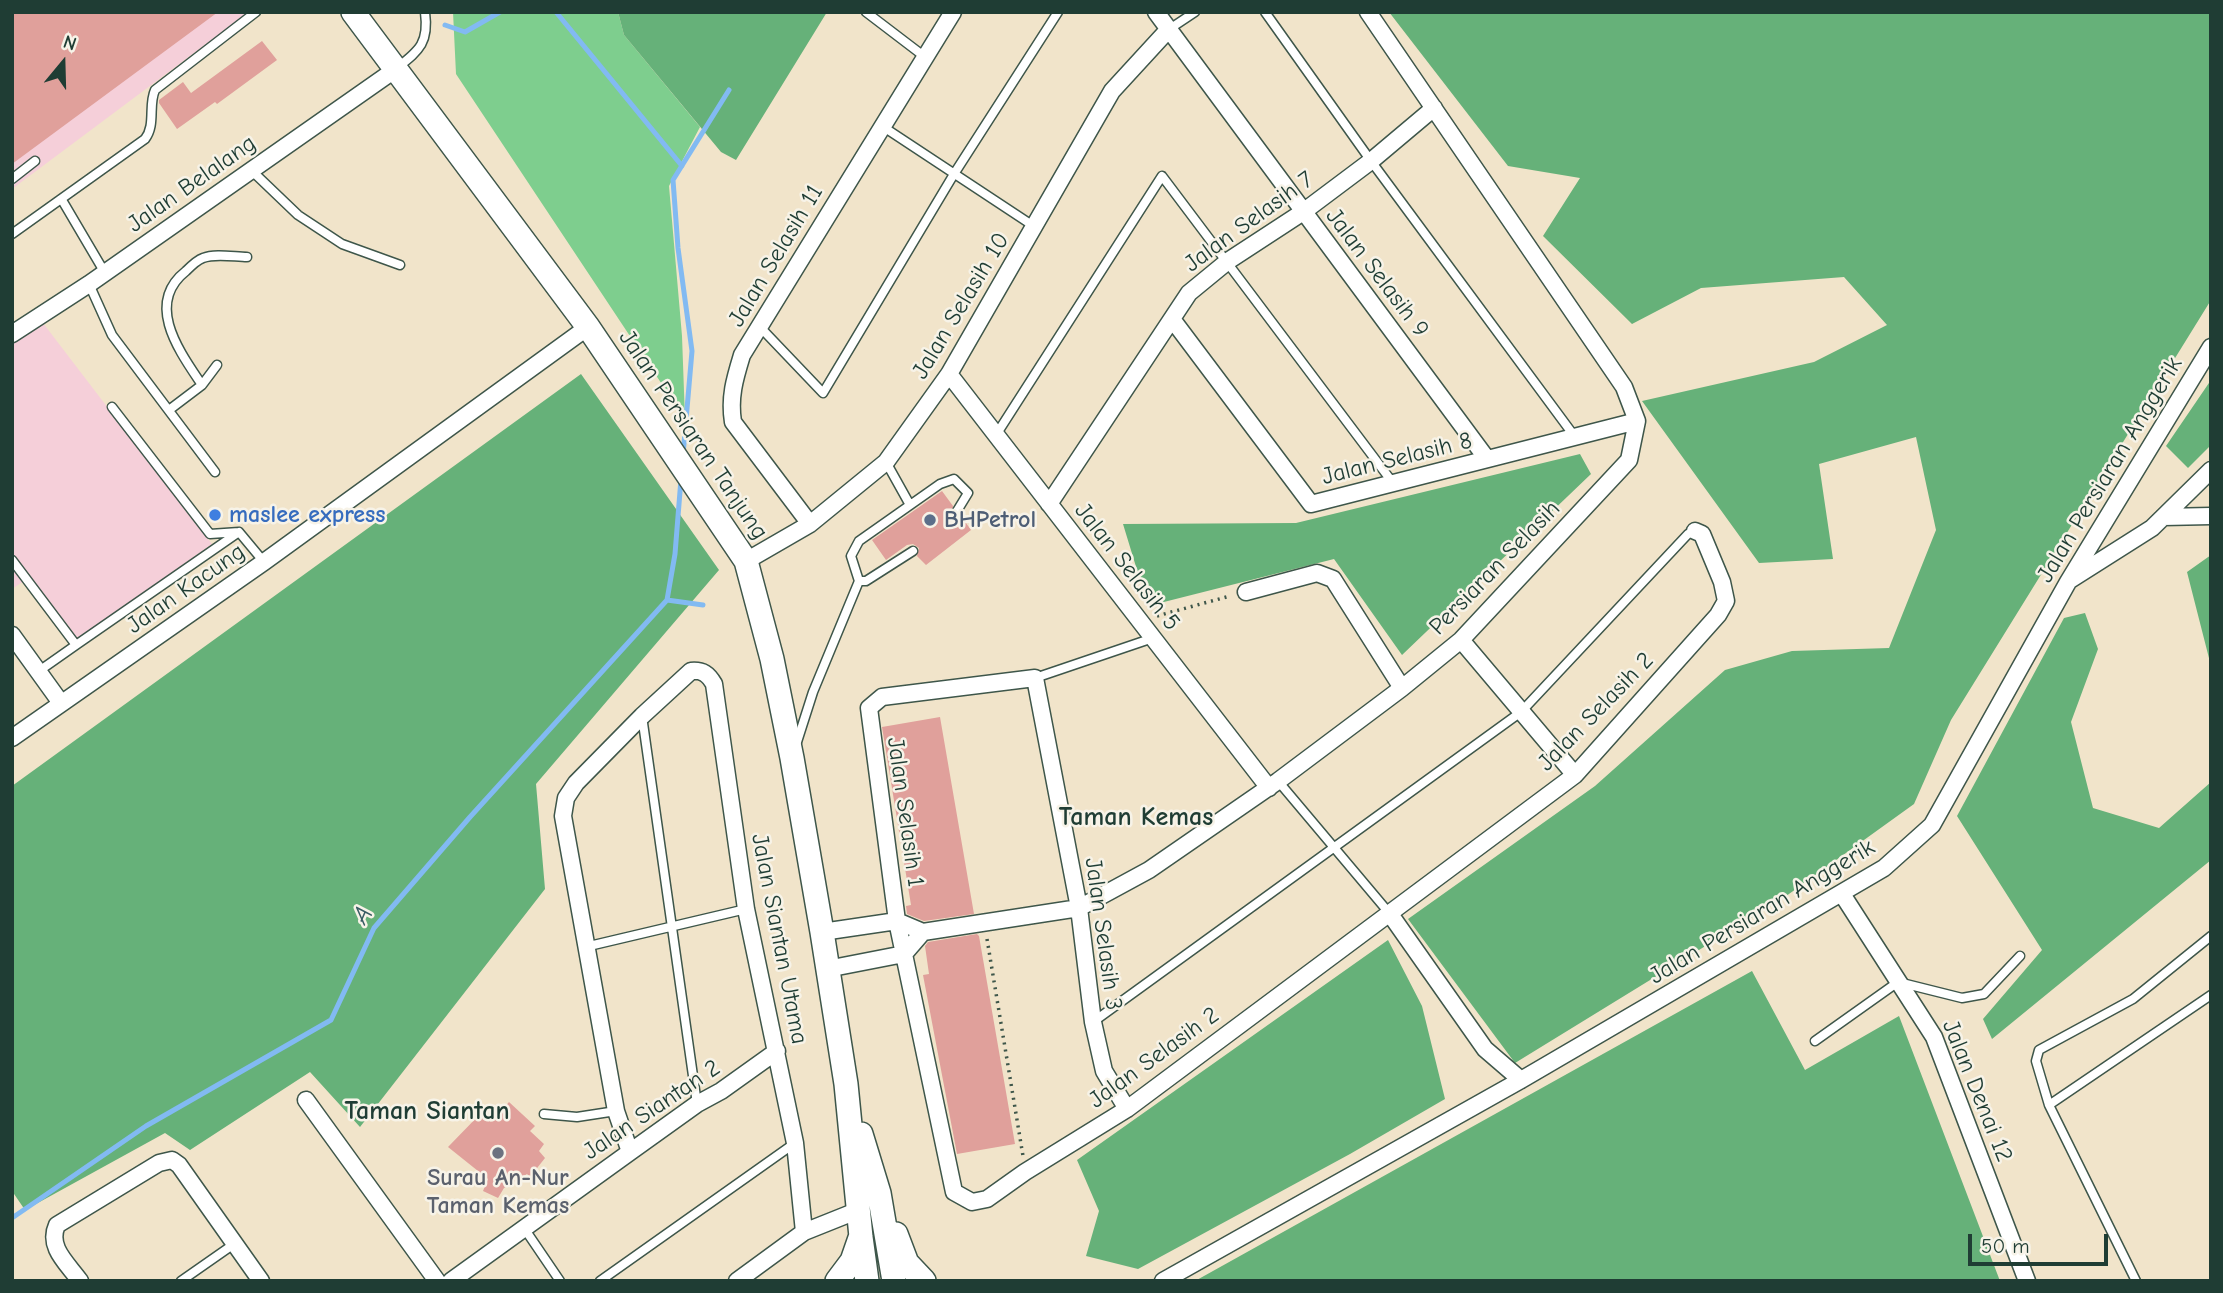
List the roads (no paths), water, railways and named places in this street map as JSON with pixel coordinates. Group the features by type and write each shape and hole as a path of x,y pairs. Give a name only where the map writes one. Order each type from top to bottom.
{"main road":[{"name":"Jalan Persiaran Tanjung","path":"353,12 589,327 746,561 762,615 792,758 822,932 846,1084 860,1237 867,1281"},
{"name":"Jalan Persiaran Tanjung","path":"846,1084 879,1193 894,1281"},
{"path":"879,1193 907,1263 924,1281"},
{"path":"837,1281 852,1261 860,1237"}],"street":[{"name":"Jalan Selasih 11","path":"810,524 733,422 730,407 732,387 743,355 953,12"},
{"name":"Jalan Selasih 9","path":"1156,12 1487,459"},
{"path":"1368,12 1624,387 1637,421"},
{"name":"Jalan Selasih 10","path":"746,561 810,524 886,462 949,374 1112,91 1168,30"},
{"name":"Jalan Belalang","path":"12,334 105,273 396,69"},
{"name":"Jalan Selasih 7","path":"1049,504 1189,293 1227,261 1303,212 1371,161 1434,108"},
{"name":"Jalan Selasih 8","path":"1172,319 1311,504 1637,421"},
{"name":"Jalan Kacung","path":"12,738 264,562 589,327"},
{"name":"Jalan Persiaran Anggerik","path":"1163,1281 1187,1270 1521,1080 1884,868 1932,825 2068,582 2211,347"},
{"name":"Jalan Selasih 5","path":"949,374 1153,638 1274,785"},
{"name":"Persiaran Selasih","path":"923,932 1079,908 1149,870 1274,785 1402,688 1461,639 1629,460 1637,421"},
{"path":"2068,582 2152,528 2211,470"},
{"path":"2163,517 2211,516"},
{"name":"Jalan Selasih 2","path":"972,1202 988,1199 1025,1172 1127,1109 1574,775 1718,615 1726,601 1723,582 1702,534 1695,531"},
{"path":"1246,592 1317,573 1333,579 1402,688"},
{"path":"12,635 61,703"},
{"path":"1461,639 1574,775"},
{"name":"Jalan Siantan Utama","path":"642,716 691,671 705,672 714,684 746,909 795,1143 804,1232"},
{"name":"Jalan Selasih 3","path":"1035,678 1079,908 1093,1022 1104,1071 1127,1109"},
{"name":"Jalan Selasih 1","path":"972,1202 954,1192 897,921 869,708 882,696 1035,678"},
{"path":"630,1152 616,1111 563,816 566,798 576,783 642,716"},
{"name":"Jalan Denai 12","path":"1842,894 1934,1037 2027,1281"},
{"path":"1390,914 1485,1049 1521,1080"},
{"path":"822,932 897,921 923,932 904,954 827,969"},
{"name":"Jalan Siantan 2","path":"451,1281 697,1104 722,1091 776,1051"},
{"path":"306,1100 437,1281"},
{"path":"80,1281 53,1244 57,1225 159,1163 172,1160 179,1165 261,1281"},
{"path":"737,1281 804,1232 859,1210"}],"lane":[{"path":"12,234 148,136 153,93 158,87 257,12"},
{"path":"396,69 420,50 427,32 425,12"},
{"path":"866,12 925,57"},
{"path":"760,327 823,393 954,174 1058,12"},
{"path":"1168,30 1195,12"},
{"path":"1265,12 1371,161 1575,437"},
{"path":"882,126 1035,227"},
{"path":"12,179 35,161"},
{"path":"251,170 298,215 331,237 342,244 400,265"},
{"path":"996,435 1162,176 1394,483"},
{"path":"62,200 105,273"},
{"path":"202,386 166,319 168,292 178,277 205,257 247,257"},
{"path":"89,284 112,335 215,472"},
{"path":"169,410 202,386 217,365"},
{"path":"112,407 210,534 239,532"},
{"path":"886,462 911,505"},
{"path":"792,758 813,692 859,581 851,556 859,541 940,484 954,479 968,493 957,511"},
{"path":"1093,1022 1521,712 1688,534 1695,531"},
{"path":"239,532 264,562"},
{"path":"39,671 239,532"},
{"path":"859,581 866,581 913,551"},
{"path":"12,560 76,645"},
{"name":"Jalan Selasih 1","path":"1035,678 1153,638"},
{"path":"642,716 697,1104"},
{"path":"1274,785 1335,846 1390,914"},
{"path":"585,947 746,909"},
{"path":"2136,1281 2049,1105 2036,1061 2039,1049 2133,999 2211,936"},
{"path":"1815,1041 1898,982 1962,998 1984,994 2020,956"},
{"path":"2049,1105 2211,995"},
{"path":"544,1114 577,1117 616,1111"},
{"path":"600,1281 795,1143"},
{"path":"524,1227 560,1281"},
{"path":"181,1281 234,1244"}],"waterway":[{"path":"445,25 465,32 500,12"},
{"path":"556,12 682,166"},
{"path":"683,455 692,351 678,248 673,180 729,90"},
{"name":"A","path":"12,1218 146,1126 331,1020 374,928 470,817 667,600 675,554 681,479"},
{"path":"667,600 703,605"}],"place":[{"name":"maslee express","path":"215,515"},
{"name":"BHPetrol","path":"930,520"},
{"name":"Surau An-Nur Taman Kemas","path":"498,1153"}],"district":[{"name":"Taman Kemas","path":"1136,818"},
{"name":"Taman Siantan","path":"427,1112"}]}
